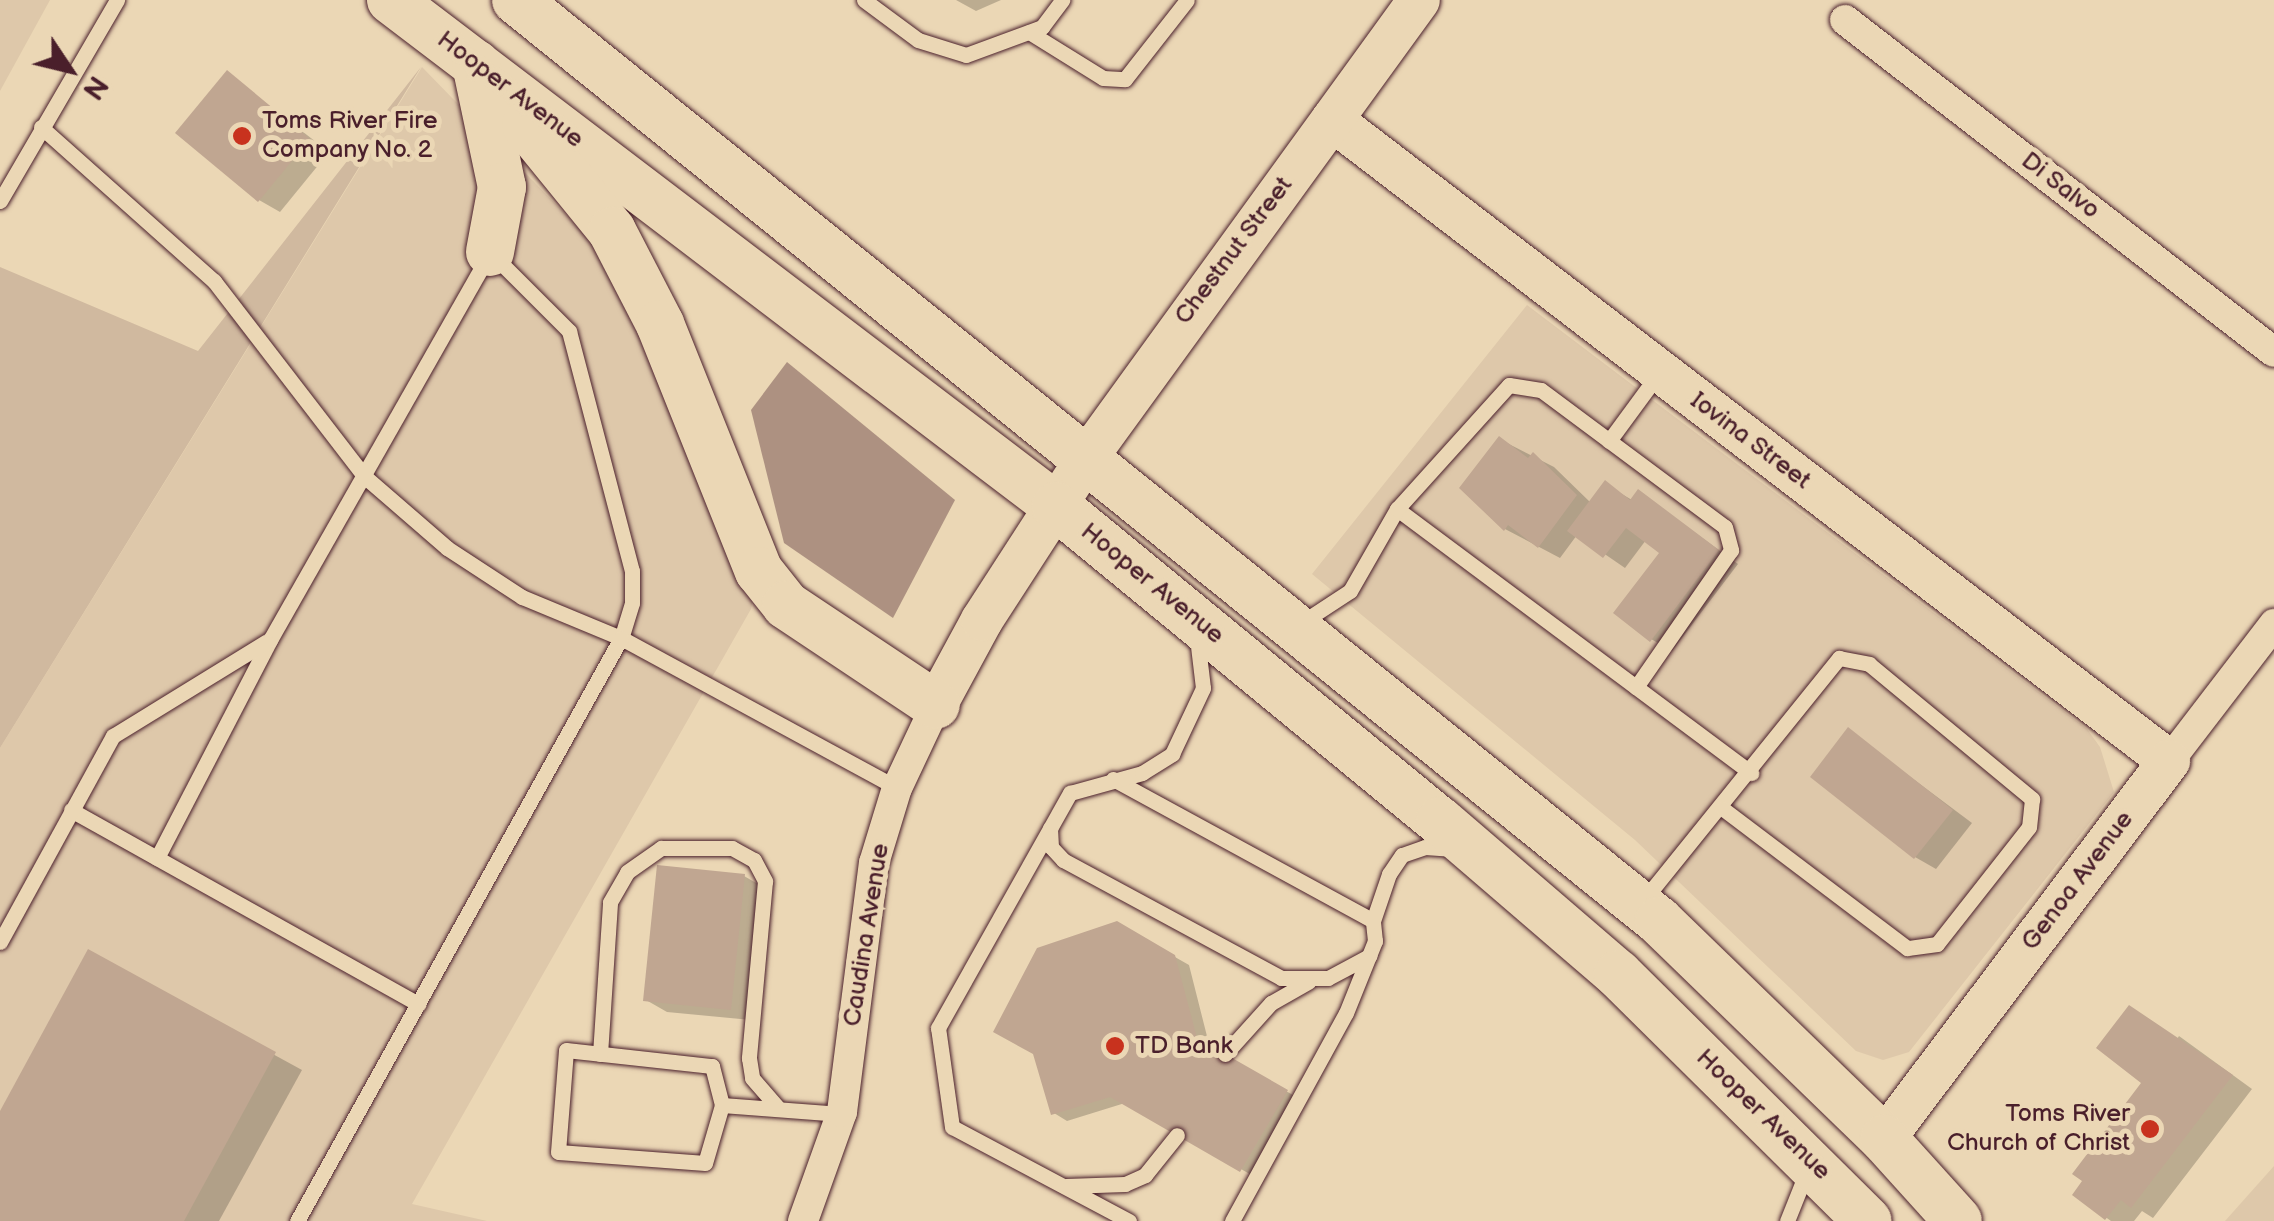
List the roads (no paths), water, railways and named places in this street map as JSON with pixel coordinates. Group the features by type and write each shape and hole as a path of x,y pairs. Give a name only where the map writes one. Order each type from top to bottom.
{"main road":[{"name":"Hooper Avenue","path":"391,0 1056,506 1486,860 1618,974 1868,1221"},
{"path":"516,0 1088,456 1639,906 1884,1140 1958,1221"},
{"path":"476,64 502,187 490,252"},
{"path":"476,64 612,231 660,324 758,571 786,605 936,706"}],"street":[{"name":"Chestnut Street","path":"1056,506 1088,456 1418,0"},
{"name":"Di Salvo","path":"1846,20 2274,352"},
{"name":"Iovina Street","path":"1332,120 2170,760"},
{"name":"Caudina Avenue","path":"804,1221 841,1114 874,863 897,788 982,620 1056,506"},
{"name":"Genoa Avenue","path":"1884,1140 2274,624"}],"lane":[{"path":"0,201 116,0"},
{"path":"864,0 918,40 966,55 1042,27 1062,0"},
{"path":"1029,32 1103,78 1125,78 1187,0"},
{"path":"41,127 214,282 364,476 447,548 522,597 621,638 897,788"},
{"path":"157,858 270,640 490,252 568,331 632,572 632,603 621,638 297,1221"},
{"path":"1609,441 1660,373"},
{"path":"1296,626 1350,591 1398,509 1510,385 1541,390 1725,527 1731,550 1636,687"},
{"path":"1398,509 1752,773"},
{"path":"1129,1221 952,1127 938,1028 1070,794 1114,778 1142,773 1172,754 1196,712 1203,688 1194,619"},
{"path":"0,942 113,736 270,640"},
{"path":"1639,906 1752,773 1838,658 1869,664 2032,799 2030,827 1937,944 1907,948 1723,809"},
{"path":"1114,778 1372,921"},
{"path":"72,810 418,1004"},
{"path":"1050,828 1051,848 1063,860 1281,978 1308,982"},
{"path":"600,1054 610,902 627,872 661,848 732,848 754,860 765,880 748,1058 752,1078 778,1108"},
{"path":"1232,1221 1346,1014 1369,956 1372,921 1402,855 1453,848 1486,860"},
{"path":"1225,1054 1271,1003 1369,956"},
{"path":"566,1050 712,1066 722,1104 705,1163 558,1152 566,1050"},
{"path":"722,1104 841,1114"},
{"path":"1062,1186 1125,1184 1146,1174 1177,1136"},
{"path":"1786,1221 1811,1162"}],"place":[{"name":"Toms River Fire Company No. 2","path":"242,136"},
{"name":"TD Bank","path":"1115,1046"},
{"name":"Toms River Church of Christ","path":"2150,1129"}]}
